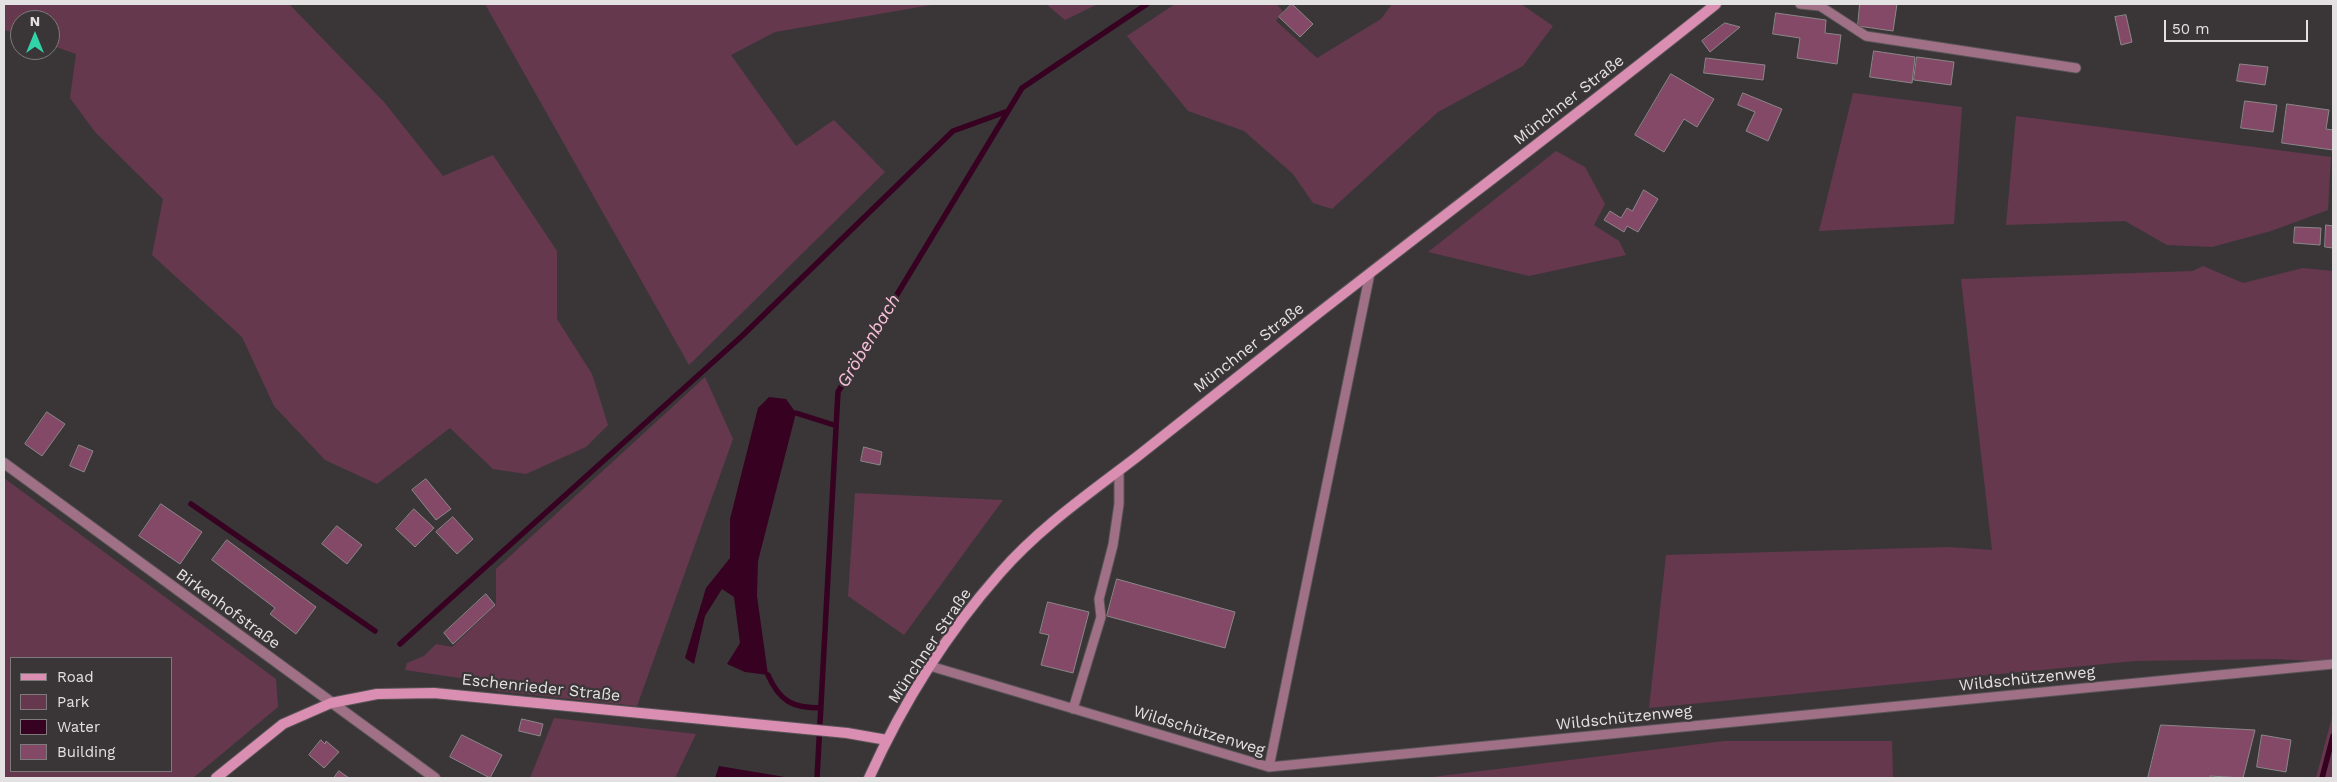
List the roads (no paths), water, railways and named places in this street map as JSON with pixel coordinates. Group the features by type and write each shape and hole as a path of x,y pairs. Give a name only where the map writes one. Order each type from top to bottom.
{"street":[{"name":"Münchner Straße","path":"869,778 887,740 930,666 963,618 1002,571 1074,504 1716,4"},
{"name":"Birkenhofstraße","path":"4,463 435,778"},
{"name":"Eschenrieder Straße","path":"216,778 283,724 331,703 377,694 434,693 847,733 887,740"}],"lane":[{"path":"1800,4 1820,6 1866,36 2076,68"},
{"path":"1269,767 1370,273"},
{"path":"1073,709 1101,616 1099,599 1113,545 1119,504 1119,470"},
{"name":"Wildschützenweg","path":"930,666 1269,767 2333,664"}],"water":[{"path":"769,397 786,399 796,413 758,561 757,596 768,675 745,672 727,664 740,643 734,597 722,589 705,616 694,664 685,658 706,588 730,558 730,519 758,408"},
{"path":"719,766 791,778 715,778"}],"waterway":[{"name":"Gröbenbach","path":"817,778 838,392 1022,88 1147,4"},
{"path":"400,644 742,336 953,131 1008,111"},
{"path":"796,413 834,425"},
{"path":"191,504 375,631"},
{"path":"768,675 777,692 789,702 803,707 821,708"},
{"path":"2322,778 2333,736"}]}
